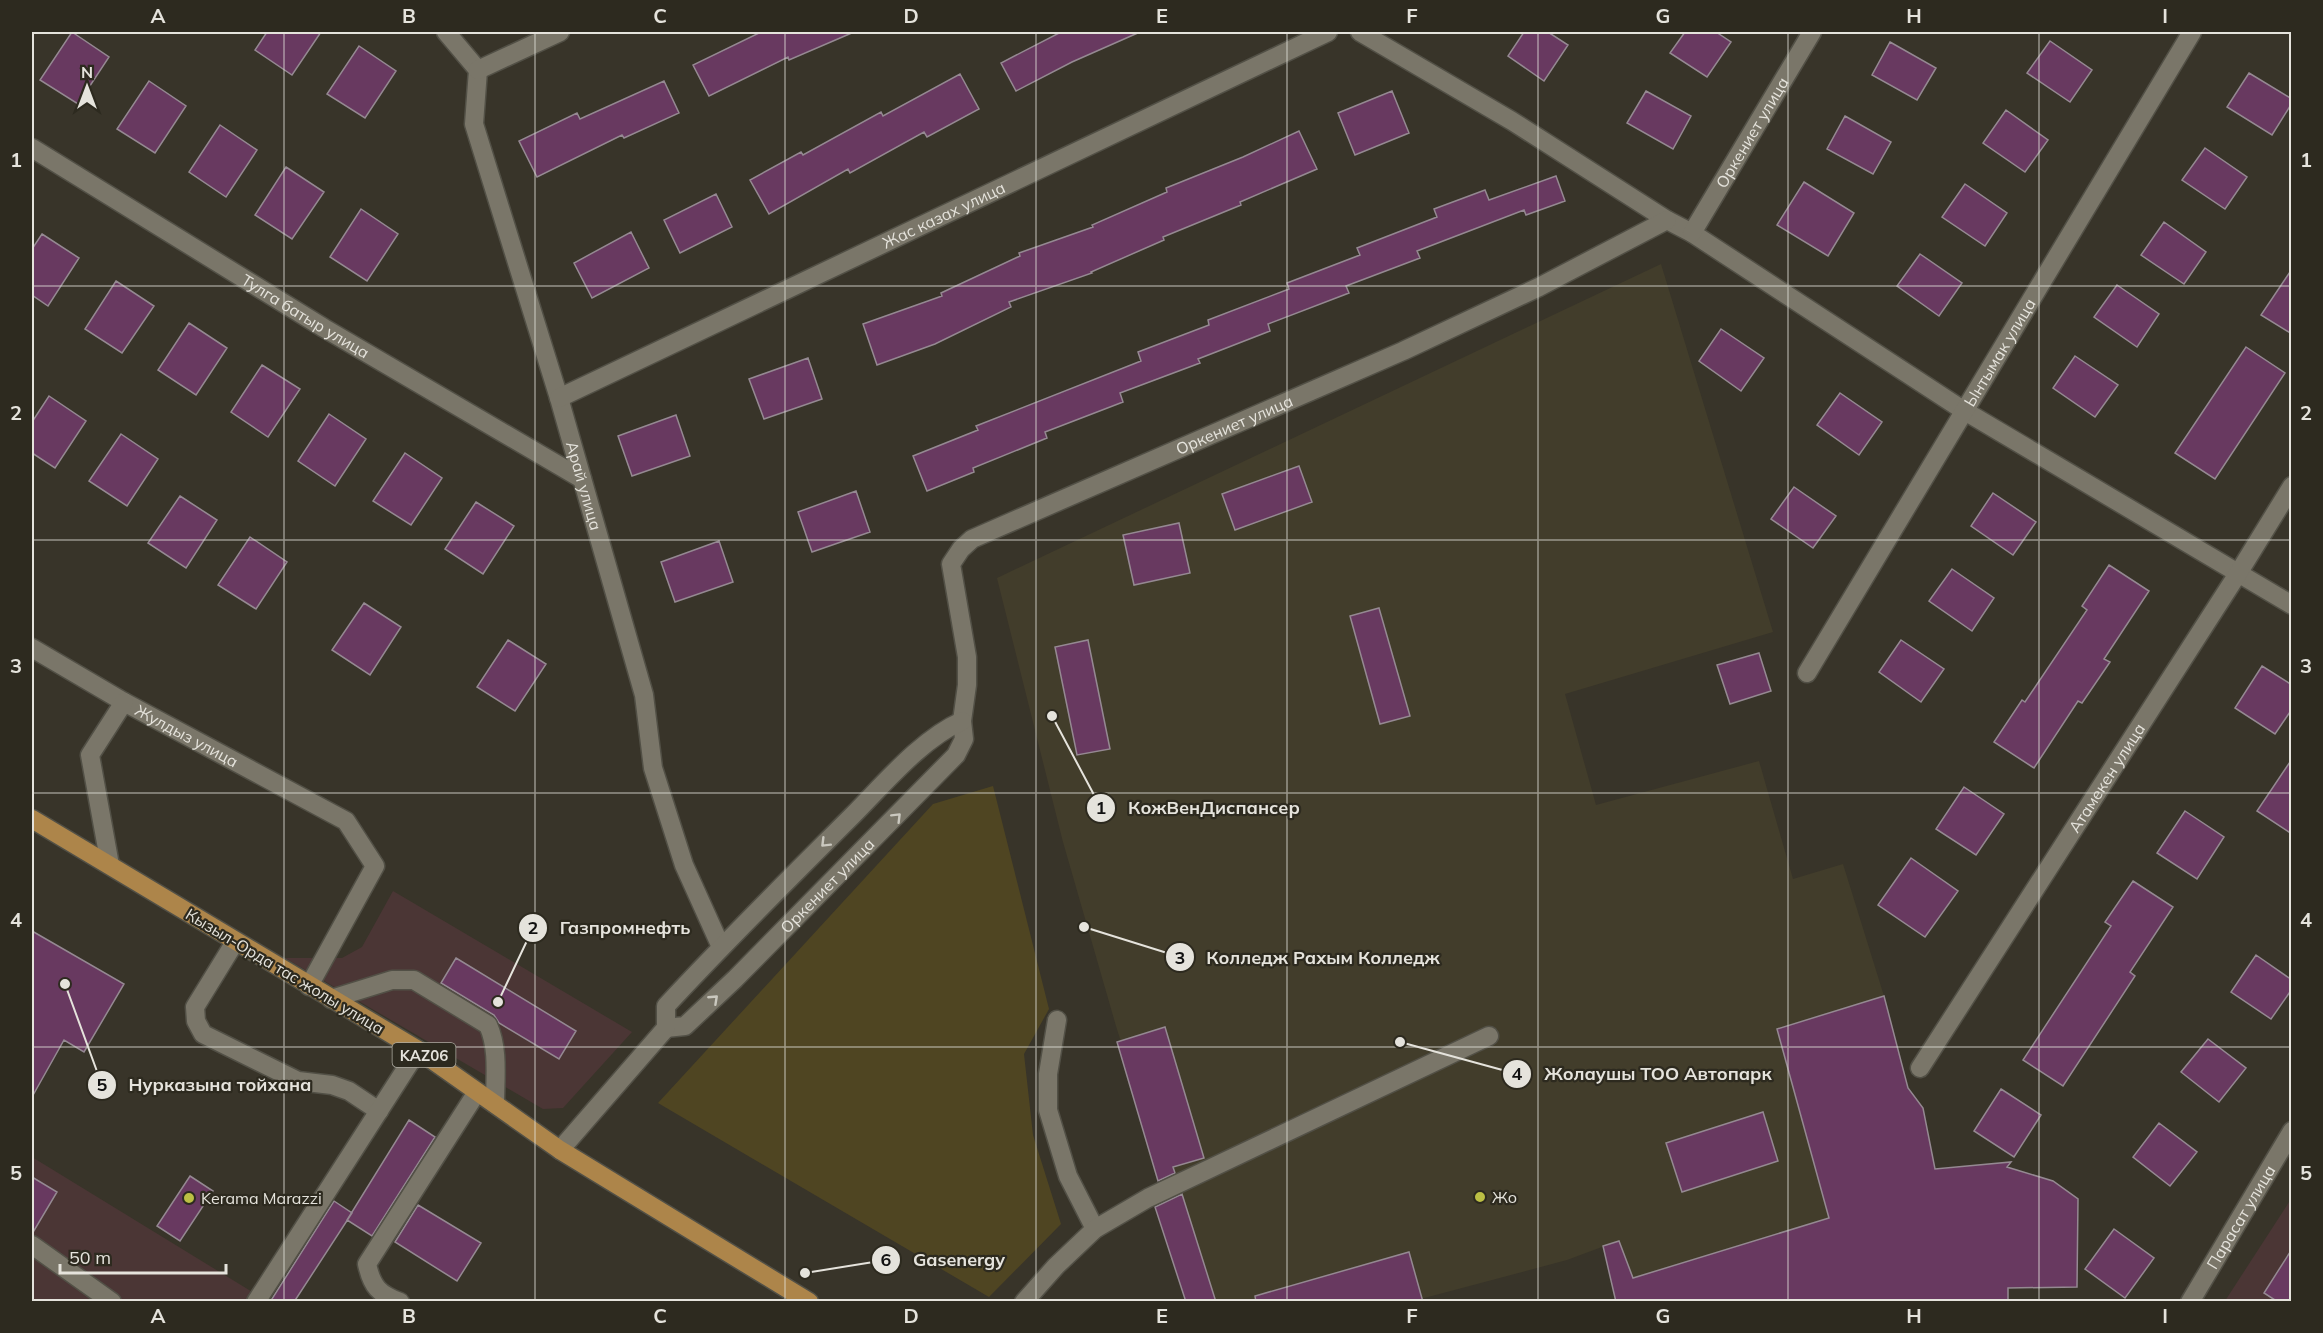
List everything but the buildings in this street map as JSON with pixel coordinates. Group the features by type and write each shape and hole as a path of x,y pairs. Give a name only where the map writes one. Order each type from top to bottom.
{"main road":[{"name":"Кызыл-Орда тас жолы улица","path":"32,819 418,1050 560,1150 809,1302"}],"street":[{"path":"446,32 478,70 560,32"},
{"name":"Жас казах улица","path":"558,398 1328,32"},
{"path":"1360,32 1512,121 1668,220 1692,232 1963,410 2292,605"},
{"name":"Оркениет улица","path":"1692,232 1812,32"},
{"name":"Ынтымак улица","path":"1806,673 2192,32"},
{"name":"Арай улица","path":"478,70 474,124 558,398 644,695 652,768 684,865 721,946"},
{"name":"Тулга батыр улица","path":"32,148 324,328 582,479"},
{"name":"Оркениет улица","path":"666,1028 685,1026 727,987 948,765 964,739 962,721 968,685 968,657 951,564 961,549 972,539 1413,346 1539,287 1668,220"},
{"name":"Атамекен улица","path":"1920,1068 2292,486"},
{"name":"Жулдыз улица","path":"32,648 124,702 346,821 375,866 309,986"},
{"path":"110,865 90,755 124,702"},
{"name":"Оркениет улица","path":"560,1150 666,1028 666,1006 721,946 900,768 947,728 962,721"},
{"path":"236,942 195,1007 196,1021 203,1034 298,1081 332,1085 349,1091 379,1111"},
{"path":"331,999 392,980 414,980 488,1024 493,1035 495,1051 495,1104"},
{"path":"1058,1020 1048,1074 1048,1110 1068,1176 1095,1229"},
{"path":"1024,1302 1056,1266 1095,1229 1148,1198 1489,1036"},
{"path":"256,1302 418,1050"},
{"path":"400,1302 382,1294 370,1277 368,1264 477,1092"},
{"name":"Парасат улица","path":"2190,1302 2292,1131"},
{"path":"32,1245 112,1302"}],"shaded area":[{"path":"1661,264 1773,632 1565,694 1596,805 1759,761 1793,879 1843,864 1884,996 1777,1029 1829,1218 1633,1278 1618,1241 1567,1260 1413,1301 1202,1301 1116,1026 1063,842 997,578"},
{"path":"993,786 1049,1009 1024,1054 1033,1135 1061,1224 989,1297 658,1103 933,804"},
{"path":"393,891 632,1032 563,1108 543,1109 285,958 342,958 362,947"},
{"path":"32,1157 267,1301 32,1301"},
{"path":"2291,1199 2291,1301 2225,1301"}],"place":[{"name":"КожВенДиспансер","path":"1052,716"},
{"name":"Колледж Рахым Колледж","path":"1084,927"},
{"name":"Нурказына тойхана","path":"65,984"},
{"name":"Газпромнефть","path":"498,1002"},
{"name":"Жолаушы ТОО Автопарк","path":"1400,1042"},
{"name":"Жо","path":"1480,1197"},
{"name":"Kerama Marazzi","path":"189,1198"},
{"name":"Gasenergy","path":"805,1273"}]}
